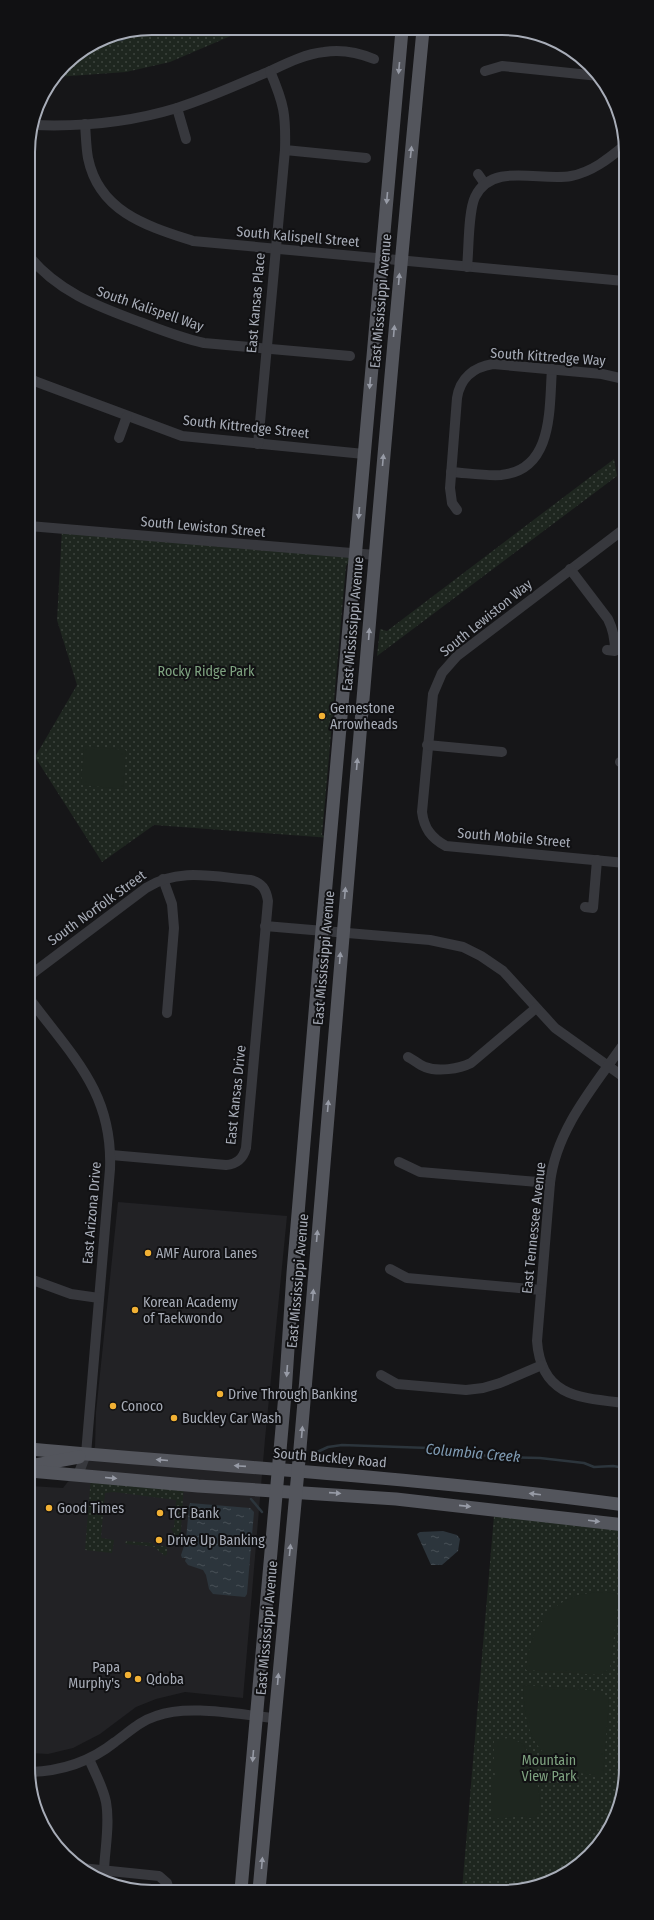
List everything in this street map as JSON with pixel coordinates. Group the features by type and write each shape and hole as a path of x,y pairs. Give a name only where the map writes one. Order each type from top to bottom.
{"main road":[{"name":"East Mississippi Avenue","path":"241,1885 279,1468 322,930 350,631 355,553 402,35"},
{"name":"East Mississippi Avenue","path":"259,1885 298,1471 342,932 368,654 400,260 422,35"},
{"name":"South Buckley Road","path":"35,1449 279,1468 489,1488 619,1504"},
{"path":"35,1465 81,1457 86,1454"},
{"path":"35,1471 296,1491 465,1506 619,1524"}],"street":[{"path":"38,125 86,124 135,118 177,108 308,55 324,52 352,52 374,59"},
{"path":"485,71 502,66 590,75"},
{"name":"East Kansas Place","path":"258,444 285,150 285,110 270,71"},
{"path":"177,108 186,139"},
{"name":"South Kalispell Street","path":"86,124 88,159 92,172 105,195 125,214 145,224 193,241 619,281"},
{"path":"285,150 366,158"},
{"path":"467,267 472,205 478,191 485,184 493,179 508,175 545,178 573,176 594,168 619,150"},
{"path":"478,174 485,184"},
{"name":"South Kalispell Way","path":"35,263 60,286 90,303 190,340 350,356"},
{"name":"South Kittredge Way","path":"457,510 452,503 451,472 458,392 461,385 470,373 486,365 493,364 602,374 619,378"},
{"path":"451,472 502,475 522,468 535,457 541,449 546,433 552,369"},
{"name":"South Kittredge Street","path":"35,382 182,436 364,454"},
{"path":"119,438 127,416"},
{"name":"South Lewiston Street","path":"35,526 375,555"},
{"name":"South Lewiston Way","path":"431,836 425,827 422,812 432,694 442,673 448,664 457,656 619,533"},
{"path":"570,569 611,626 614,637 615,651 607,650"},
{"path":"427,745 502,752"},
{"name":"South Mobile Street","path":"431,836 446,846 455,848 619,862"},
{"path":"585,907 593,908 597,860"},
{"name":"South Norfolk Street","path":"35,971 146,888 163,879 180,875 256,882 263,887 267,893 265,926"},
{"path":"163,879 172,904 174,928 167,1012"},
{"path":"265,926 430,940 463,947 481,956 503,971 536,1008 565,1037 619,1074"},
{"name":"East Kansas Drive","path":"111,1155 226,1165 234,1163 244,1155 246,1148 265,926"},
{"name":"East Arizona Drive","path":"35,1006 86,1073 94,1087 105,1116 111,1155 84,1476"},
{"path":"408,1057 426,1068 455,1069 464,1066 471,1063 536,1008"},
{"name":"East Tennessee Avenue","path":"542,1365 537,1341 550,1183 554,1162 564,1135 619,1050"},
{"path":"399,1162 420,1172 550,1183"},
{"path":"390,1269 407,1278 541,1290"},
{"path":"35,1281 71,1294 99,1298"},
{"path":"381,1375 397,1384 466,1390 483,1388 500,1383 542,1365 550,1379 567,1392 584,1399 619,1402"},
{"path":"35,1771 63,1768 89,1759 102,1752 142,1722 170,1712 195,1711 275,1718"},
{"path":"89,1759 102,1787 106,1801 107,1826 104,1870"},
{"path":"94,1869 154,1874 164,1878 168,1885"}],"shaded area":[{"path":"118,1202 287,1216 265,1439 243,1698 185,1692 156,1699 136,1707 100,1734 73,1748 48,1754 35,1753 35,1486 63,1488 95,1447 96,1412"}],"green space":[{"path":"152,35 233,35 170,62 126,72 63,77 75,64 100,47 129,37"},
{"path":"614,459 617,476 377,656 380,629 387,631"},
{"name":"Rocky Ridge Park","path":"62,529 355,553 346,566 322,835 331,838 154,825 102,862 35,757 77,685 57,620"},
{"path":"84,746 126,750 123,789 81,785"},
{"path":"91,1476 184,1484 180,1545 174,1544 174,1534 171,1528 174,1528 176,1500 114,1492 105,1493 101,1538 114,1540 112,1553 85,1550"},
{"name":"Mountain View Park","path":"494,1516 619,1530 619,1776 617,1791 610,1813 595,1839 579,1856 561,1869 547,1876 517,1884 462,1885"},
{"path":"126,1541 153,1543 153,1546 165,1546 167,1548 167,1554 165,1556 155,1548 149,1546 125,1544"},
{"path":"607,1592 619,1595 610,1668 601,1675 526,1670 533,1637 549,1612 560,1603 574,1597 589,1593"},
{"path":"524,1685 601,1691 609,1700 603,1775 583,1774 566,1769 552,1761 541,1750 533,1737 527,1721 524,1704"},
{"path":"511,1738 523,1744 535,1765 541,1809 535,1818 527,1818 526,1816 492,1819 492,1775 495,1775 494,1770 492,1770 492,1762 494,1762 494,1740"}],"water":[{"path":"190,1503 250,1508 254,1512 247,1594 245,1597 213,1594 209,1589 206,1575 203,1570 188,1565 185,1561 186,1558 182,1558 181,1555 186,1540"},
{"path":"443,1531 457,1535 460,1539 458,1551 442,1565 431,1565 417,1534 420,1532"}],"waterway":[{"path":"119,40 125,38"},
{"name":"Columbia Creek","path":"315,1453 328,1447 342,1445 429,1448 496,1457 540,1458 584,1463 594,1467 619,1467"},
{"name":"Columbia Creek","path":"251,1499 262,1512"}],"place":[{"name":"Gemestone Arrowheads","path":"322,716"},
{"name":"AMF Aurora Lanes","path":"148,1253"},
{"name":"Korean Academy of Taekwondo","path":"135,1310"},
{"name":"Drive Through Banking","path":"220,1394"},
{"name":"Conoco","path":"113,1406"},
{"name":"Buckley Car Wash","path":"174,1418"},
{"name":"Good Times","path":"49,1508"},
{"name":"TCF Bank","path":"160,1513"},
{"name":"Drive Up Banking","path":"159,1540"},
{"name":"Papa Murphy's","path":"128,1675"},
{"name":"Qdoba","path":"138,1679"}]}
